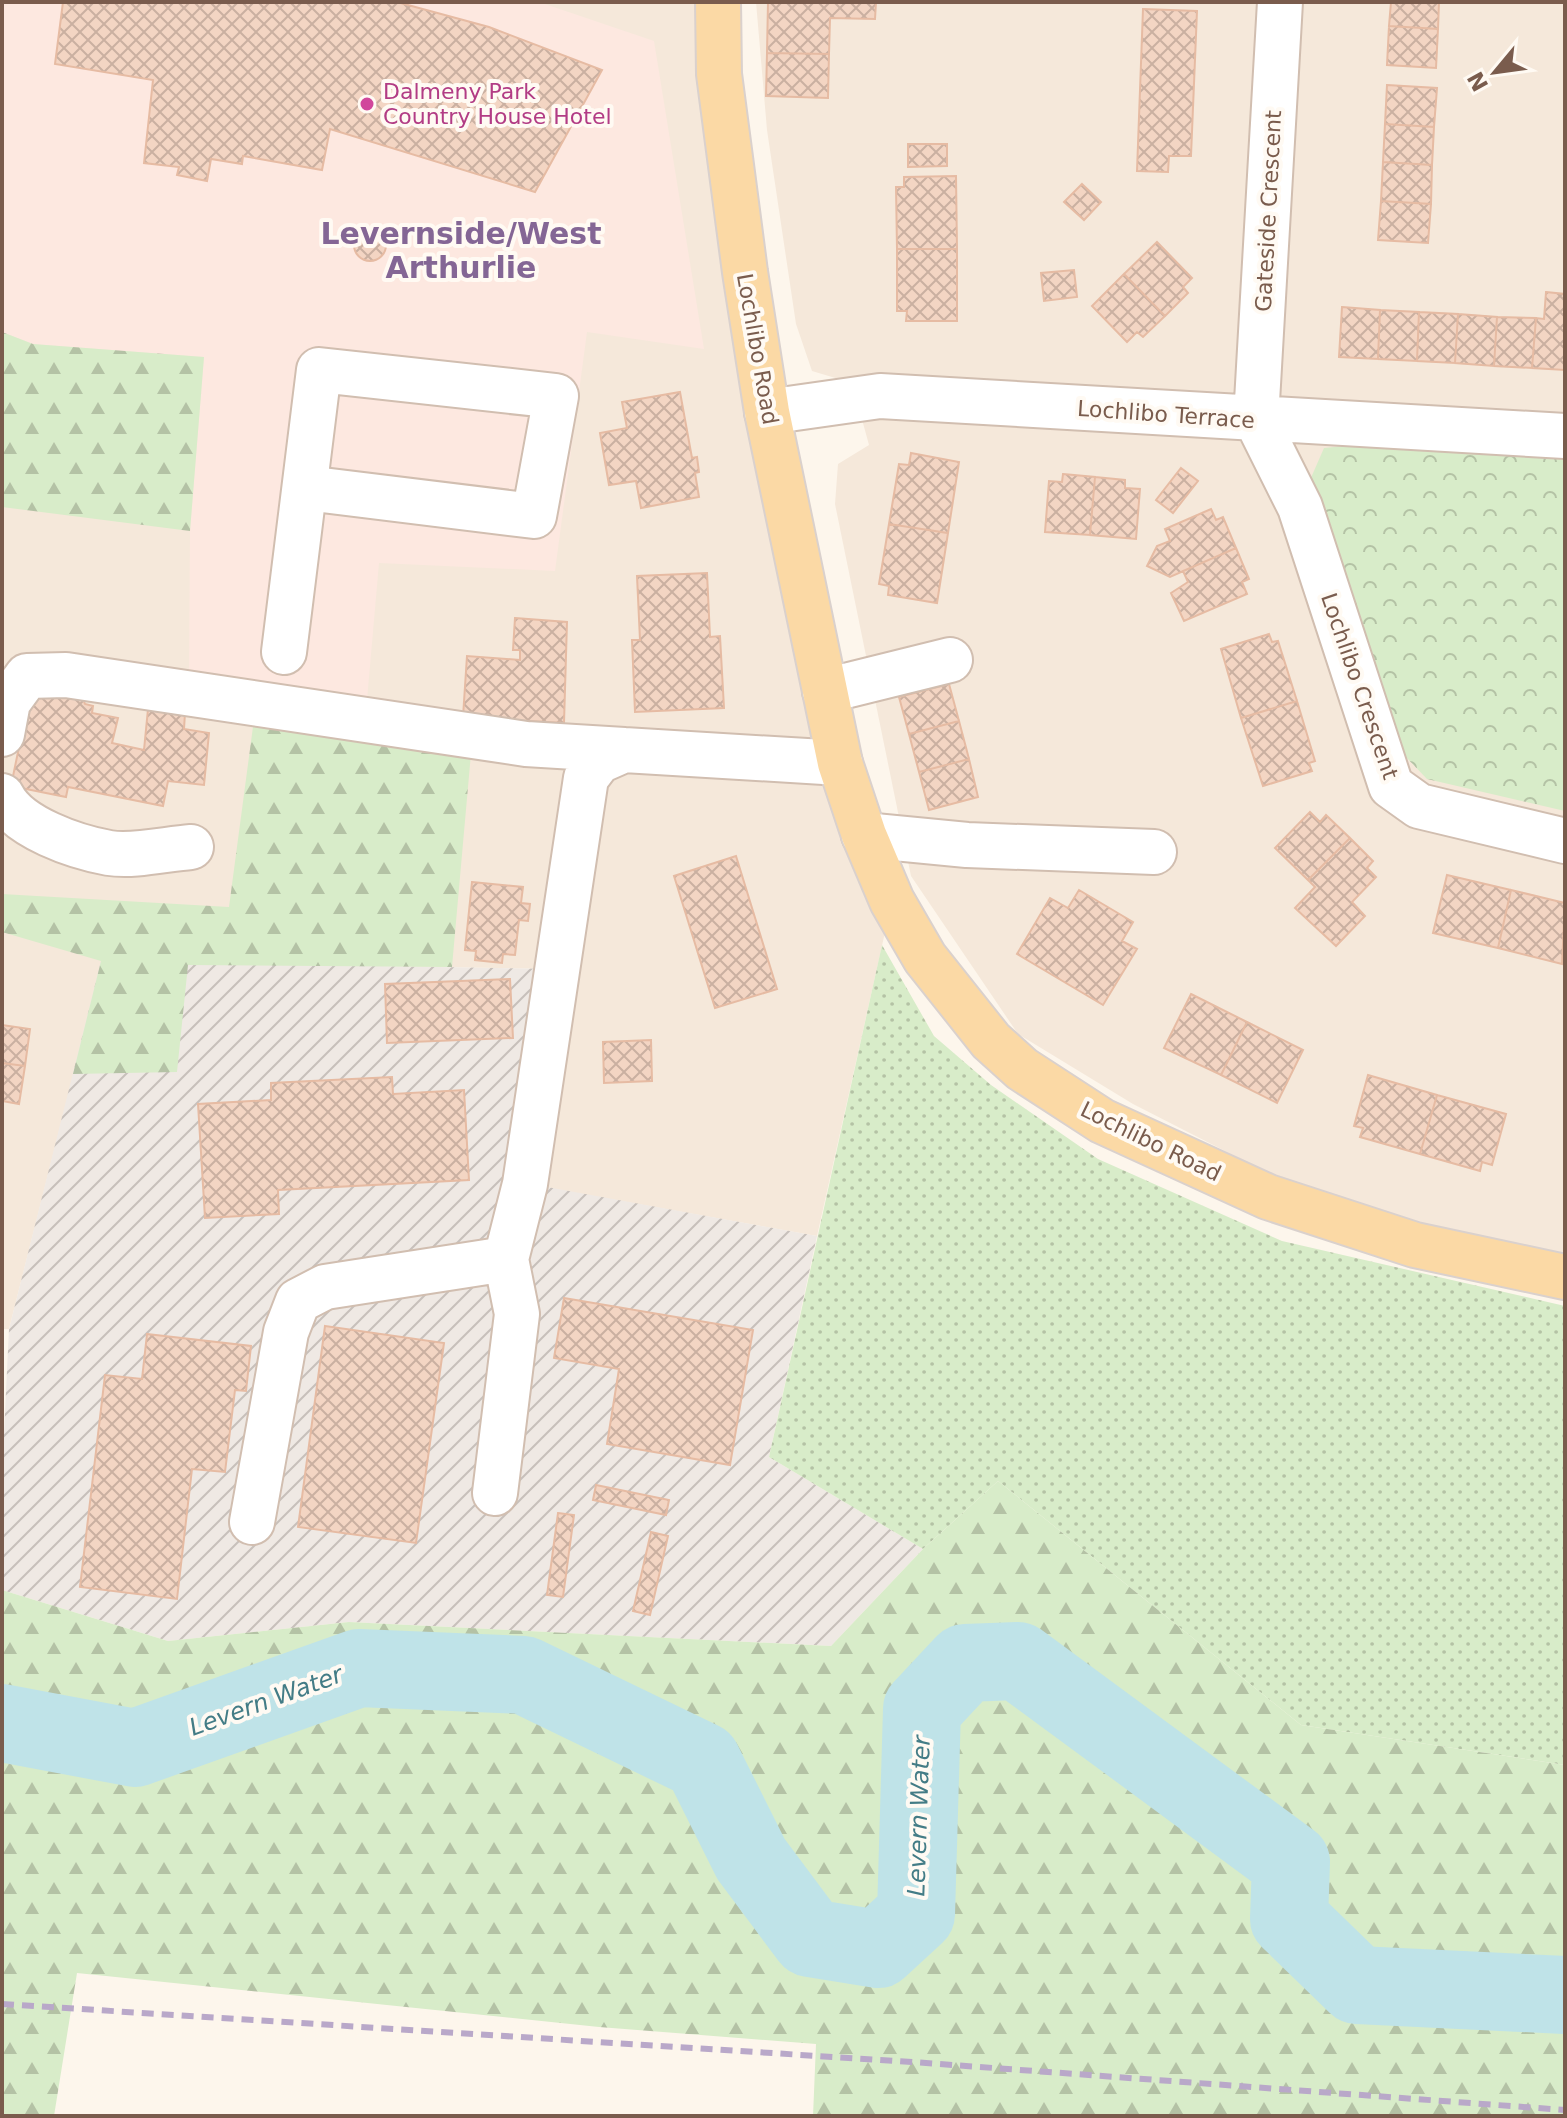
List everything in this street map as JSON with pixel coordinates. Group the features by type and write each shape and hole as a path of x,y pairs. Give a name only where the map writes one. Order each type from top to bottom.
{"main road":[{"name":"Lochlibo Road","path":"718,2 719,74 733,197 767,412 840,763 864,835 892,901 925,958 991,1041 1022,1069 1102,1121 1268,1197 1415,1245 1565,1277"}],"street":[{"name":"Gateside Crescent","path":"1256,419 1280,2"},
{"path":"284,652 306,488 307,362 556,396 534,516 306,488"},
{"name":"Lochlibo Terrace","path":"767,412 880,396 1565,436"},
{"name":"Lochlibo Crescent","path":"1256,419 1300,507 1391,786 1419,806 1565,841"},
{"path":"825,691 950,660"},
{"path":"2,734 8,702 27,676 66,675 526,744 840,763"},
{"path":"495,1493 517,1314 506,1259 525,1184 586,778 599,761 624,750"},
{"path":"2,796 6,805 33,828 108,853 191,847"},
{"path":"864,835 967,845 1154,852"},
{"path":"252,1522 286,1332 298,1301 325,1287 506,1259"}],"shaded area":[{"path":"2,2 731,2 745,272 892,901 817,1236 525,1184 557,969 102,961 9,1329 2,1329"},
{"path":"2,2 539,2 654,41 704,349 587,332 555,571 379,563 367,700 189,678 190,531 204,357 33,344 2,332"},
{"path":"756,2 1565,2 1565,1258 1403,1220 1274,1176 1133,1104 1018,1034 911,876 835,504 838,464 869,445 852,383 812,371 796,324 767,130"},
{"path":"101,961 557,969 525,1183 817,1236 769,1457 923,1549 831,1646 349,1622 168,1641 2,1590 2,1474 9,1329"}],"green space":[{"path":"2,332 33,344 204,357 190,531 2,507"},
{"path":"1354,445 1565,457 1565,811 1427,779 1404,755 1390,731 1310,480 1324,448"},
{"path":"258,689 473,731 452,967 188,965 177,1072 73,1074 101,961 2,932 2,894 229,907"},
{"path":"882,945 934,1036 991,1085 1098,1159 1282,1241 1565,1306 1565,1765 1301,1725 998,1481 923,1549 769,1457"},
{"path":"998,1481 1301,1725 1565,1765 1565,2116 813,2116 816,2044 599,2027 77,1973 54,2116 2,2116 2,1590 168,1641 349,1622 831,1646 923,1549"}],"building":[{"name":"Dalmeny Park Country House Hotel","path":"63,2 397,2 489,27 602,70 535,192 330,129 322,170 243,156 242,164 211,159 207,181 177,175 179,167 144,163 153,80 55,64"},
{"path":"768,2 876,2 875,19 830,18 829,54 767,53"},
{"path":"1391,2 1439,2 1438,29 1389,26"},
{"path":"1143,9 1197,11 1191,156 1169,156 1168,172 1137,171"},
{"path":"1389,26 1438,29 1436,68 1387,65"},
{"path":"767,53 829,54 828,98 766,96"},
{"path":"1387,85 1437,88 1434,127 1385,124"},
{"path":"1385,124 1434,127 1432,165 1383,162"},
{"path":"908,144 947,144 947,166 908,167"},
{"path":"1383,162 1432,165 1431,204 1381,201"},
{"path":"956,176 957,249 897,249 896,187 904,187 904,177"},
{"path":"1082,184 1101,202 1084,220 1064,202"},
{"path":"1381,201 1431,204 1428,243 1378,240"},
{"path":"370,229 382,233 386,245 382,257 370,261 358,257 354,245 358,233"},
{"path":"1157,242 1192,278 1183,287 1188,293 1165,316 1124,274"},
{"path":"897,249 957,249 957,321 906,321 907,311 897,311"},
{"path":"1074,270 1077,297 1044,301 1041,273"},
{"path":"1124,274 1165,316 1143,337 1137,332 1127,342 1092,306"},
{"path":"1546,292 1565,294 1565,370 1532,368 1536,318 1544,319"},
{"path":"1342,307 1380,310 1378,359 1339,357"},
{"path":"1380,310 1419,312 1417,361 1378,359"},
{"path":"1419,312 1458,314 1455,363 1417,361"},
{"path":"1458,314 1497,317 1494,366 1455,363"},
{"path":"1497,317 1536,318 1532,368 1494,366"},
{"path":"680,392 692,458 697,457 699,472 695,473 699,497 641,508 636,481 609,485 600,433 627,428 622,402"},
{"path":"911,453 959,462 948,533 889,524 899,464 909,465"},
{"path":"1181,468 1198,481 1173,513 1156,500"},
{"path":"1063,474 1095,477 1090,535 1045,532 1049,481 1062,482"},
{"path":"1095,477 1125,480 1125,488 1140,489 1136,539 1090,535"},
{"path":"1211,509 1216,520 1223,517 1236,548 1170,577 1147,566 1157,546 1170,541 1165,529"},
{"path":"889,524 948,533 937,603 888,595 889,586 879,584"},
{"path":"1236,548 1249,579 1242,582 1247,594 1184,621 1171,593 1188,582 1183,571"},
{"path":"707,573 710,637 720,636 724,708 635,712 632,640 640,640 637,576"},
{"path":"515,618 567,622 564,723 463,717 467,656 520,660 520,650 513,650"},
{"path":"1269,634 1272,642 1278,641 1297,701 1241,718 1221,649"},
{"path":"949,684 959,721 909,734 899,697"},
{"path":"31,689 80,692 85,704 93,706 92,713 118,718 112,743 144,750 148,709 185,713 184,729 209,733 204,785 168,781 163,806 68,787 66,797 11,786"},
{"path":"1297,701 1315,761 1309,763 1312,771 1263,786 1241,718"},
{"path":"959,721 969,759 919,772 909,734"},
{"path":"969,759 978,797 929,810 919,772"},
{"path":"1310,812 1320,822 1326,815 1350,838 1308,880 1275,848"},
{"path":"1350,838 1373,861 1367,868 1376,877 1352,902 1365,916 1336,946 1295,908 1315,887 1308,880"},
{"path":"736,856 777,989 715,1008 674,876"},
{"path":"1447,875 1511,890 1498,948 1433,933"},
{"path":"472,882 523,887 521,903 530,904 528,921 519,920 515,955 503,954 502,963 475,960 476,951 465,950"},
{"path":"1079,890 1133,922 1122,941 1137,949 1103,1005 1017,954 1050,898 1068,908"},
{"path":"1511,890 1565,903 1562,964 1498,948"},
{"path":"510,979 513,1038 387,1043 385,984"},
{"path":"1191,994 1247,1022 1221,1075 1164,1048"},
{"path":"1247,1022 1303,1050 1277,1103 1221,1075"},
{"path":"2,1025 30,1029 25,1066 2,1063"},
{"path":"651,1040 652,1081 604,1083 603,1042"},
{"path":"2,1063 25,1066 19,1104 2,1101"},
{"path":"1368,1075 1437,1095 1420,1154 1360,1137 1363,1128 1354,1126"},
{"path":"392,1077 393,1094 464,1090 469,1180 278,1190 279,1214 205,1218 198,1104 271,1100 271,1083"},
{"path":"1437,1095 1506,1114 1492,1165 1482,1162 1480,1171 1420,1154"},
{"path":"564,1298 753,1330 730,1465 607,1444 619,1369 554,1358"},
{"path":"325,1326 444,1343 416,1543 298,1527"},
{"path":"147,1334 251,1346 246,1391 235,1390 225,1472 192,1469 177,1599 80,1587 105,1375 142,1379"},
{"path":"596,1485 669,1500 666,1515 593,1500"},
{"path":"558,1513 574,1515 563,1597 547,1595"},
{"path":"651,1532 668,1536 650,1615 633,1611"}],"waterway":[{"name":"Levern Water","path":"2,1723 135,1748 359,1668 524,1675 702,1761 751,1859 810,1938 878,1949 916,1914 922,1709 965,1663 1018,1661 1291,1862 1289,1919 1357,1985 1565,1995"}],"railway":[{"path":"2,2004 912,2062 1565,2110"}],"place":[{"name":"Dalmeny Park Country House Hotel","path":"367,104"}],"district":[{"name":"Levernside/West Arthurlie","path":"461,251"}]}
